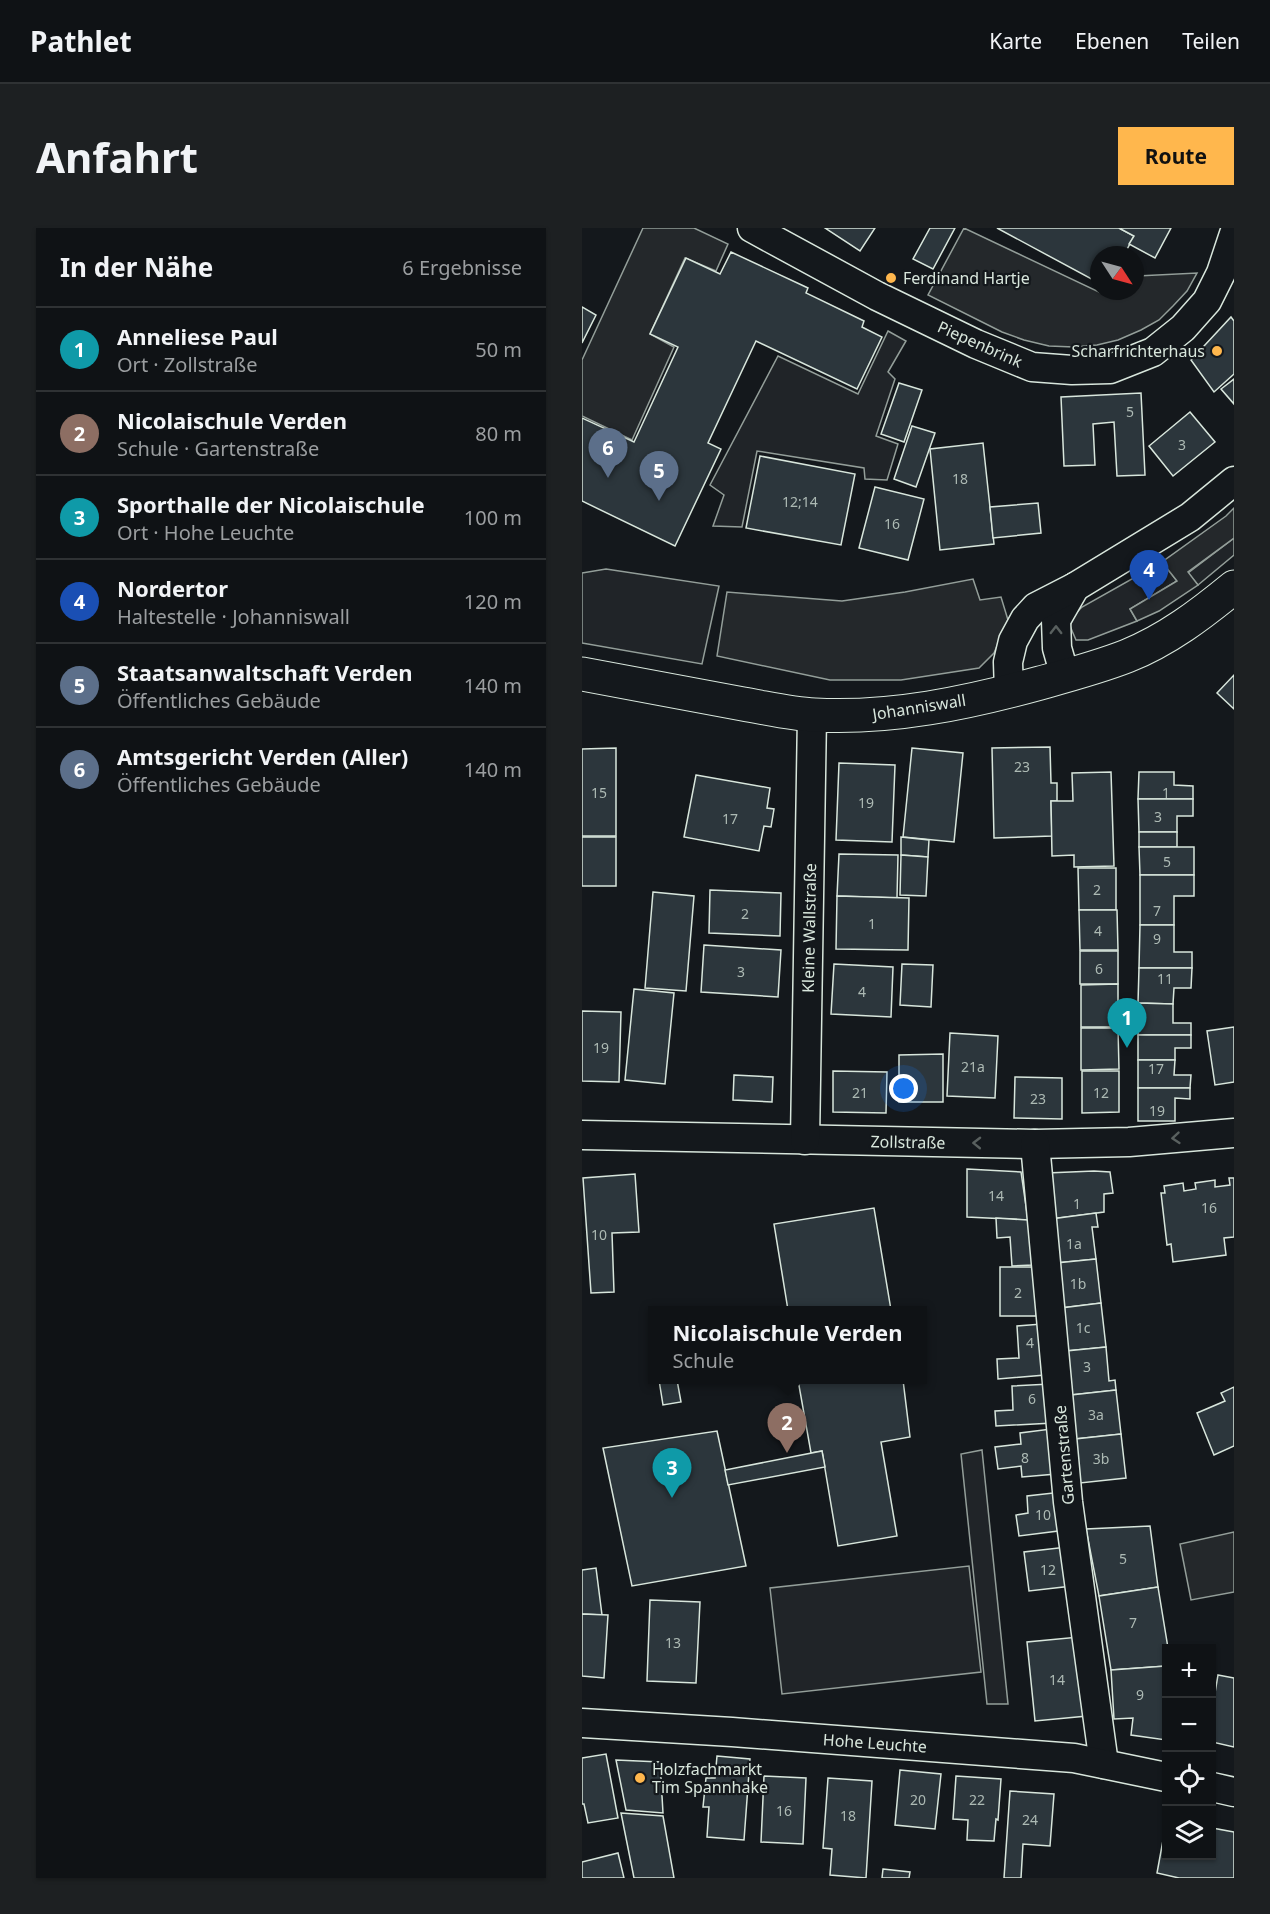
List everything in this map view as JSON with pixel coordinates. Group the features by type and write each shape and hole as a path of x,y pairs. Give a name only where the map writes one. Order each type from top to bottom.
{"main road":[{"name":"Johanniswall","path":"582,674 812,715 860,716 915,711 1009,692 1127,656 1195,618 1234,587"}],"street":[{"name":"Piepenbrink","path":"752,228 877,296 976,344 1032,367 1072,370 1110,369 1153,352 1183,328 1207,301 1221,273 1234,234"},
{"path":"1009,692 1008,662 1013,641 1025,619 1036,607 1075,587 1191,517 1234,481"},
{"path":"1065,676 1056,648 1056,620 1075,587"},
{"name":"Kleine Wallstraße","path":"805,1140 812,715"},
{"name":"Zollstraße","path":"582,1135 1035,1144 1129,1142 1234,1133"},
{"name":"Gartenstraße","path":"1035,1144 1068,1502 1104,1764"},
{"name":"Hohe Leuchte","path":"582,1723 1074,1758 1162,1776"},
{"path":"1216,1788 1234,1791"}],"shaded area":[{"path":"643,228 694,228 728,244 716,271 685,258 650,334 674,347 632,440 582,416 582,360"},
{"path":"964,228 1090,288 1090,300 1144,300 1144,276 1197,273 1187,291 1159,320 1118,340 1074,347 1049,346 1024,340 1002,332 928,295"},
{"path":"888,331 906,341 888,372 895,379 876,436 898,444 887,480 865,479 864,468 757,451 742,527 713,526 724,495 710,485 778,356 858,394"},
{"path":"1234,508 1234,538 1188,572 1198,585 1159,611 1137,621 1130,609 1177,581 1162,562"},
{"path":"1234,538 1234,555 1198,585 1188,573"},
{"path":"1162,562 1177,581 1130,609 1137,621 1088,640 1076,640 1070,626 1074,615 1082,607"},
{"path":"606,569 719,586 702,664 582,643 582,573"},
{"path":"973,579 980,600 1001,597 1008,620 994,653 979,668 901,680 830,680 717,656 727,592 842,601"},
{"path":"982,1450 1008,1704 987,1704 961,1454"},
{"path":"1234,1532 1234,1592 1191,1600 1180,1544"},
{"path":"969,1566 981,1672 782,1694 770,1588"}],"building":[{"path":"825,228 875,228 860,251"},
{"path":"930,228 955,228 933,269 913,259"},
{"path":"997,228 1119,228 1134,236 1129,246 1090,246 1090,278"},
{"path":"1119,228 1171,228 1155,258 1144,252 1144,246 1129,244 1134,236"},
{"path":"731,252 808,288 806,293 864,321 862,327 882,337 857,389 756,341 708,443 721,449 675,546 582,501 582,418 634,442 678,347 650,334 686,258 720,274"},
{"path":"582,307 596,315 582,343"},
{"name":"Scharfrichterhaus","path":"1231,317 1234,321 1234,374 1214,392 1191,360"},
{"path":"1234,379 1234,404 1221,389"},
{"path":"899,383 922,390 904,442 881,434"},
{"path":"1141,393 1145,475 1117,476 1114,422 1093,424 1095,465 1064,466 1061,397"},
{"path":"1190,412 1215,442 1173,476 1149,446"},
{"path":"912,426 935,433 916,487 894,479"},
{"path":"983,443 994,544 940,550 930,449"},
{"path":"760,456 855,474 841,545 746,528"},
{"path":"875,487 924,499 908,560 859,548"},
{"path":"1038,503 1041,533 993,538 990,507"},
{"path":"1234,675 1234,709 1217,693"},
{"path":"1050,747 1051,783 1057,783 1057,801 1051,801 1052,836 994,838 992,748"},
{"path":"616,748 616,836 582,836 582,749"},
{"path":"912,748 963,753 954,842 903,837"},
{"path":"839,763 895,765 892,842 836,840"},
{"path":"1111,772 1114,866 1074,867 1074,855 1052,856 1051,801 1073,801 1072,773"},
{"path":"1139,772 1174,772 1174,785 1193,786 1193,799 1138,799"},
{"path":"696,775 770,788 767,808 774,809 771,827 764,826 759,851 684,837"},
{"path":"1138,799 1193,799 1193,816 1177,816 1177,832 1139,832"},
{"path":"1139,832 1177,832 1177,847 1139,847"},
{"path":"582,837 616,837 616,886 582,886"},
{"path":"901,837 929,840 928,857 901,855"},
{"path":"1139,847 1194,847 1194,875 1140,875"},
{"path":"839,854 898,855 897,898 837,896"},
{"path":"901,855 928,857 926,896 900,895"},
{"path":"1078,868 1116,868 1116,910 1079,910"},
{"path":"1140,875 1194,875 1194,896 1174,896 1174,925 1140,925"},
{"path":"710,890 781,893 780,936 709,933"},
{"path":"653,892 694,896 686,991 645,988"},
{"path":"837,896 909,898 908,950 836,949"},
{"path":"1079,910 1117,910 1118,950 1080,950"},
{"path":"1140,925 1174,925 1174,952 1192,952 1192,968 1139,968"},
{"path":"704,945 781,950 778,997 701,992"},
{"path":"1080,951 1118,951 1118,984 1080,984"},
{"path":"834,964 893,967 891,1017 831,1014"},
{"path":"902,964 933,965 931,1007 900,1005"},
{"path":"1139,968 1192,968 1191,988 1174,988 1173,1004 1138,1003"},
{"path":"1118,984 1118,1027 1081,1027 1081,985"},
{"path":"634,989 674,993 665,1084 625,1080"},
{"path":"1138,1003 1173,1004 1173,1023 1191,1023 1191,1035 1138,1035"},
{"path":"582,1011 621,1012 619,1082 582,1081"},
{"path":"1234,1027 1234,1082 1215,1085 1207,1031"},
{"path":"1081,1028 1118,1028 1119,1069 1081,1070"},
{"path":"950,1033 998,1036 995,1098 947,1096"},
{"path":"1138,1035 1191,1035 1191,1048 1175,1048 1175,1060 1138,1060"},
{"path":"943,1054 943,1102 899,1102 899,1055"},
{"path":"1138,1060 1175,1060 1174,1075 1191,1075 1190,1088 1138,1088"},
{"path":"833,1071 887,1072 886,1113 833,1112"},
{"path":"1082,1071 1119,1071 1119,1112 1082,1113"},
{"path":"734,1075 773,1077 772,1102 733,1100"},
{"path":"1015,1077 1062,1078 1062,1119 1014,1118"},
{"path":"1138,1088 1190,1088 1190,1099 1175,1098 1175,1121 1138,1121"},
{"path":"967,1169 1021,1172 1028,1220 967,1217"},
{"path":"1110,1172 1113,1193 1104,1194 1104,1212 1051,1219 1047,1173"},
{"path":"635,1174 639,1232 612,1233 614,1292 591,1293 583,1178"},
{"path":"1229,1178 1234,1178 1234,1237 1224,1238 1226,1255 1173,1262 1171,1244 1167,1245 1161,1193 1165,1193 1164,1186 1183,1183 1184,1191 1196,1189 1195,1183 1215,1180 1215,1187 1230,1185"},
{"path":"874,1208 890,1306 787,1306 774,1224"},
{"path":"1096,1213 1098,1227 1092,1227 1096,1259 1056,1263 1051,1219"},
{"path":"996,1218 1028,1220 1033,1265 1012,1266 1010,1237 997,1238"},
{"path":"1096,1259 1101,1303 1061,1308 1056,1263"},
{"path":"1000,1267 1036,1267 1036,1316 1000,1316"},
{"path":"1101,1303 1106,1347 1066,1351 1061,1308"},
{"path":"1042,1324 1045,1375 998,1379 997,1359 1019,1358 1017,1326"},
{"path":"1106,1347 1109,1381 1115,1380 1116,1390 1071,1395 1066,1351"},
{"path":"660,1384 678,1384 681,1402 663,1405"},
{"path":"799,1384 903,1384 910,1437 881,1442 897,1536 838,1546 822,1451 811,1453"},
{"path":"1050,1384 1053,1423 996,1426 995,1411 1013,1410 1012,1386"},
{"path":"1234,1387 1234,1446 1214,1455 1197,1413 1225,1401 1221,1393"},
{"path":"1116,1390 1121,1434 1075,1439 1071,1395"},
{"path":"1051,1429 1056,1474 1022,1477 1021,1466 998,1469 995,1447 1021,1444 1020,1433"},
{"path":"717,1431 746,1566 632,1586 603,1448"},
{"path":"1121,1434 1126,1478 1080,1483 1075,1439"},
{"path":"822,1451 825,1467 728,1485 725,1470"},
{"path":"1062,1492 1066,1530 1019,1536 1016,1515 1028,1513 1027,1496"},
{"path":"1150,1526 1158,1587 1099,1596 1086,1529"},
{"path":"1067,1547 1072,1586 1029,1591 1024,1552"},
{"path":"596,1568 602,1615 582,1614 582,1570"},
{"path":"1158,1587 1167,1644 1162,1644 1162,1666 1111,1670 1099,1596"},
{"path":"650,1600 700,1602 696,1683 647,1681"},
{"path":"582,1614 608,1615 604,1678 582,1676"},
{"path":"1079,1637 1087,1716 1035,1721 1027,1642"},
{"path":"1162,1666 1162,1739 1131,1735 1133,1718 1114,1719 1111,1670"},
{"path":"1218,1675 1234,1678 1234,1747 1216,1743"},
{"path":"606,1754 618,1818 588,1823 584,1804 582,1804 582,1758"},
{"path":"717,1756 750,1759 744,1840 707,1837 709,1807 703,1807 706,1778 715,1778"},
{"path":"616,1760 660,1762 663,1813 626,1810"},
{"path":"900,1770 941,1774 935,1829 895,1825"},
{"path":"764,1776 806,1778 803,1844 761,1842"},
{"path":"956,1776 1001,1779 994,1841 967,1840 968,1820 953,1819"},
{"path":"828,1778 872,1781 866,1878 830,1875 832,1849 823,1848"},
{"path":"1010,1791 1054,1794 1050,1846 1023,1844 1021,1878 1004,1878"},
{"path":"621,1813 663,1816 674,1878 634,1878"},
{"path":"1216,1829 1234,1832 1234,1878 1179,1878 1157,1873 1162,1846 1162,1860 1216,1860"},
{"path":"618,1853 624,1878 582,1878 582,1862"},
{"path":"883,1869 910,1872 909,1878 882,1878"}],"place":[{"name":"Ferdinand Hartje","path":"891,278"},
{"name":"Scharfrichterhaus","path":"1217,351"},
{"name":"Amtsgericht Verden (Aller)","path":"608,478"},
{"name":"Staatsanwaltschaft Verden","path":"659,501"},
{"name":"Nordertor","path":"1149,600"},
{"name":"Anneliese Paul","path":"1127,1048"},
{"name":"Nicolaischule Verden","path":"787,1453"},
{"name":"Sporthalle der Nicolaischule","path":"672,1498"},
{"name":"Holzfachmarkt Tim Spannhake","path":"640,1778"}]}
